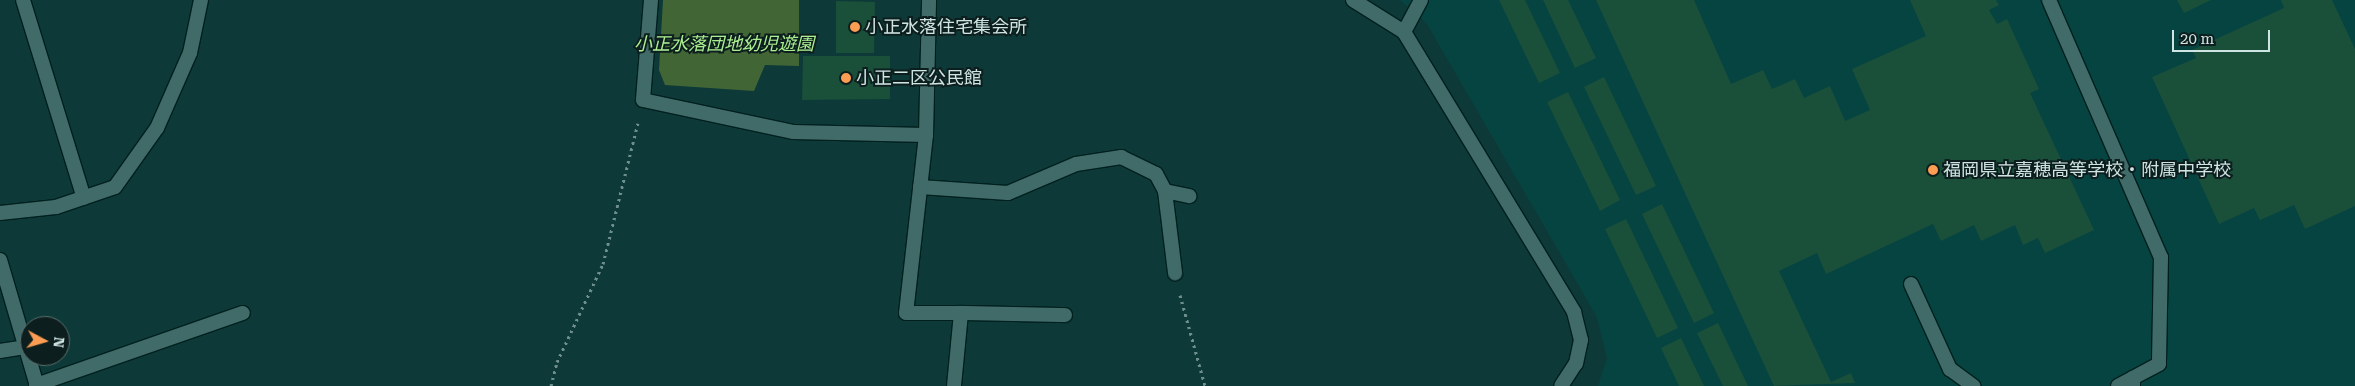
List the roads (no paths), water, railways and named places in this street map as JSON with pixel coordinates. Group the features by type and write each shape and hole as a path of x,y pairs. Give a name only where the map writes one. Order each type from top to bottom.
{"street":[{"path":"23,0 84,198"},
{"path":"0,213 56,207 115,187 157,128 190,53 201,0"},
{"path":"651,0 643,100 792,132 926,135"},
{"path":"929,0 926,135 906,313 1066,315"},
{"path":"1352,0 1404,32 1574,312 1581,340 1576,363 1561,386"},
{"path":"1404,32 1421,0"},
{"path":"2049,0 2161,257 2159,364 2133,382 2118,386"},
{"path":"920,187 1008,193 1076,164 1121,157 1156,174 1166,191 1175,273"},
{"path":"1166,191 1189,196"},
{"path":"0,260 20,330"},
{"path":"1911,284 1950,369 1972,386"},
{"path":"31,366 37,385 243,313"},
{"path":"954,386 961,314"},
{"path":"0,351 20,348"}],"place":[{"name":"小正水落住宅集会所","path":"855,27"},
{"name":"小正二区公民館","path":"846,78"},
{"name":"福岡県立嘉穂高等学校・附属中学校","path":"1933,170"}],"park label":[{"name":"小正水落団地幼児遊園","path":"724,44"}]}
